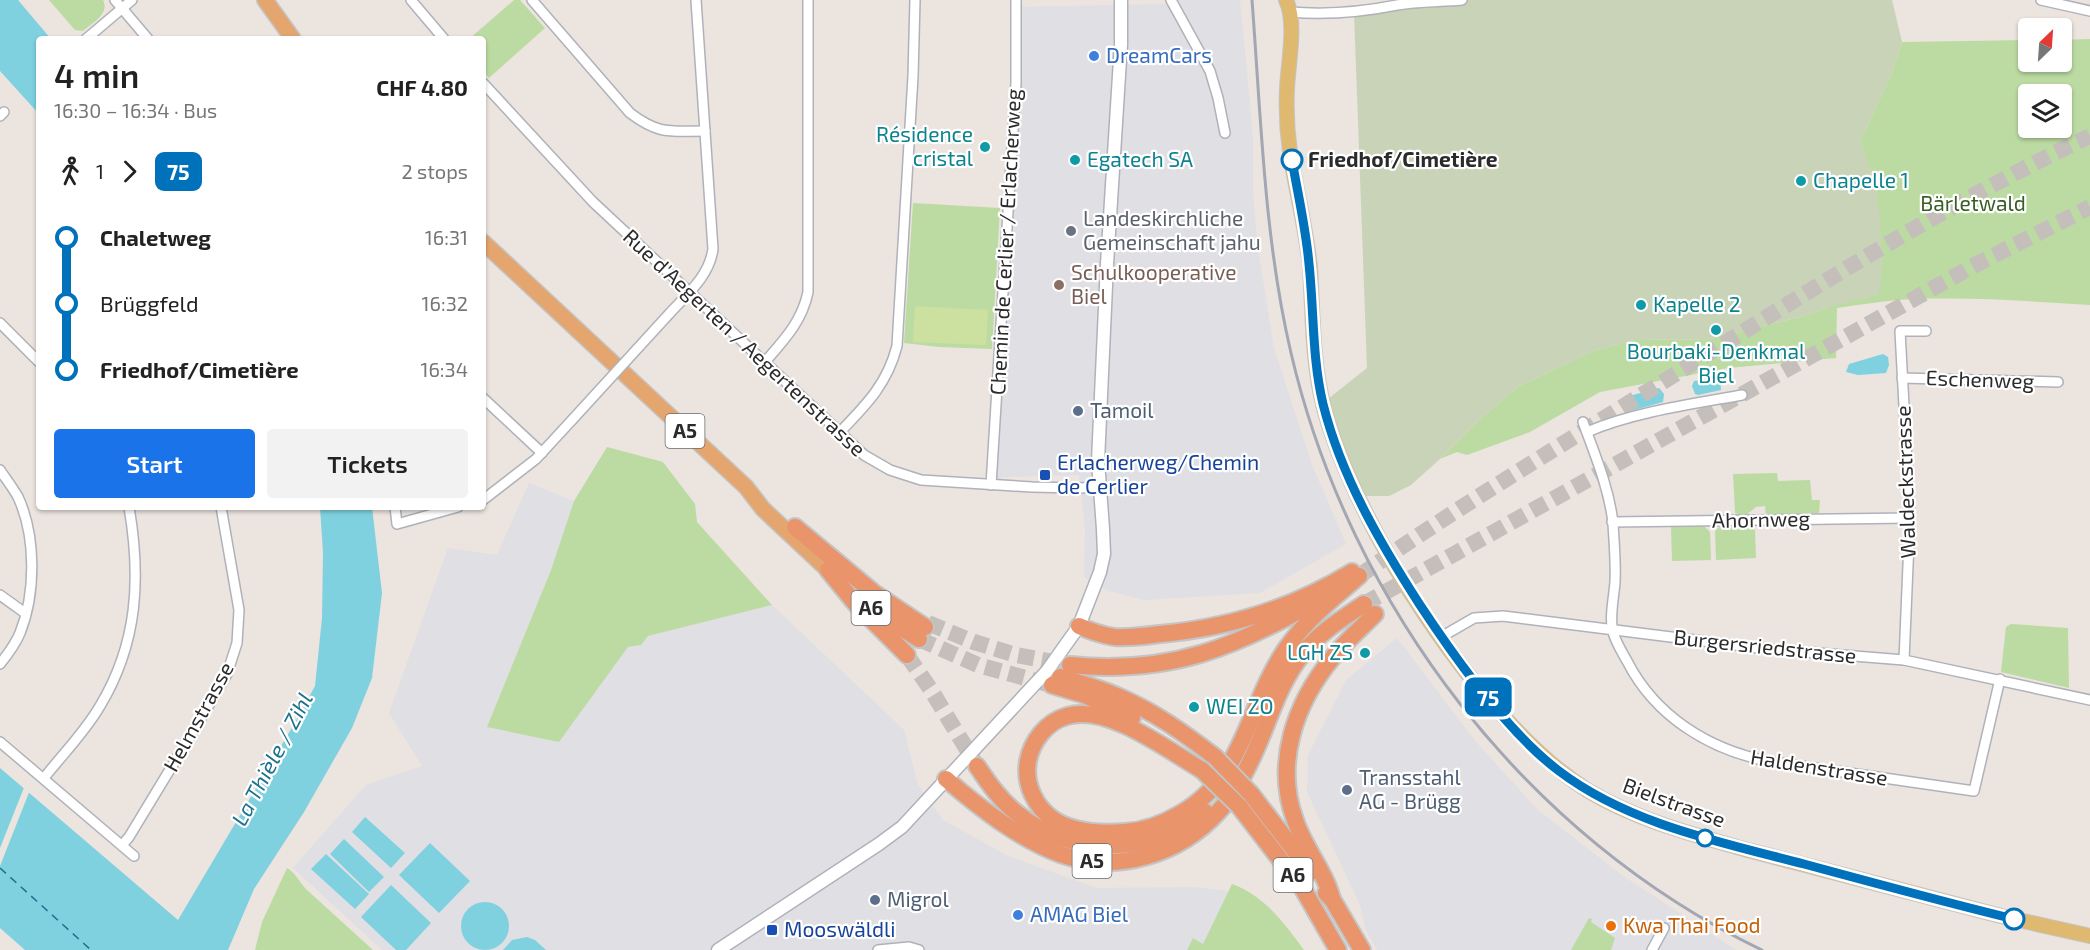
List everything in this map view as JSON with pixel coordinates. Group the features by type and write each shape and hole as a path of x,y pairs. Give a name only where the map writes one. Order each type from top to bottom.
{"highway":[{"path":"254,0 289,34"},
{"path":"265,0 289,34"},
{"name":"A5","path":"486,245 746,487 896,609"},
{"name":"A5","path":"746,487 763,509 828,570 855,603 907,656"},
{"name":"A6","path":"828,570 873,610 924,630 896,609"},
{"path":"1082,620 1115,637 1135,637 1229,624 1292,604 1357,573"},
{"path":"1060,676 1101,667 1149,666 1209,653 1277,624 1357,573"},
{"name":"A5","path":"1202,770 1129,727 1108,718 1085,714 1062,717 1045,728 1031,748 1027,768 1030,790 1039,806 1052,818 1068,827 1097,832 1132,832 1173,819 1198,802 1230,767 1274,669 1310,618 1357,573"},
{"name":"A5","path":"946,779 1000,821 1033,842 1072,858 1108,862 1141,858 1178,845 1220,811 1253,754 1279,692 1304,652 1332,626 1369,609 1316,680 1303,703 1288,747 1287,787 1295,821 1329,886 1332,899"},
{"name":"A6","path":"1060,676 1135,704 1165,721 1215,757 1303,889 1338,950"},
{"name":"A6","path":"1060,676 1085,695 1109,705 1151,729 1202,770 1245,800 1305,863 1322,890 1332,899 1362,950"},
{"name":"A5","path":"977,766 1002,800 1032,824 1074,842 1098,845 1133,844 1169,834 1191,822 1234,789"}],"main road":[{"path":"719,950 902,827 1047,671 1082,620 1095,587 1104,554 1098,461 1106,282 1121,44 1121,0"},
{"name":"Bielstrasse","path":"1288,6 1287,132 1307,241 1316,364 1328,419 1353,487 1393,561 1442,637 1480,688 1531,746 1556,769 1601,799 1644,817 1706,838 2001,916 2090,936"}],"street":[{"path":"115,0 145,36"},
{"path":"90,36 132,0"},
{"path":"411,0 441,36"},
{"path":"532,0 630,113 650,127 664,131 705,131"},
{"path":"486,498 542,453 689,292 709,266 713,249 696,0"},
{"path":"764,363 796,325 802,314 808,292 808,0"},
{"path":"838,434 878,391 890,368 897,346 913,76 915,0"},
{"name":"Chemin de Cerlier / Erlacherweg","path":"991,485 1016,83 1016,0"},
{"path":"1171,0 1210,71 1225,134"},
{"path":"1288,6 1318,13 1354,12 1425,1 1462,0"},
{"path":"2041,0 2090,11"},
{"name":"Rue d'Aegerten / Aegertenstrasse","path":"486,86 576,185 838,434 864,455 903,475 921,480 1079,489 1099,487"},
{"path":"0,323 36,359"},
{"name":"Waldeckstrasse","path":"1904,660 1910,518 1900,331 1926,331"},
{"name":"Eschenweg","path":"1902,378 2058,382"},
{"path":"1587,432 1664,410 1742,395"},
{"path":"486,401 542,453"},
{"name":"Haldenstrasse","path":"1583,423 1607,489 1612,522 1615,572 1613,630 1632,671 1653,699 1692,733 1738,754 1767,761 1974,791 2000,680"},
{"path":"0,470 18,497 27,527 30,575 25,613 12,648 0,664"},
{"path":"44,778 100,708 129,643 136,593 136,545 130,510"},
{"name":"Helmstrasse","path":"122,846 209,705 226,674 237,643 239,610 221,510"},
{"path":"395,510 397,524 447,510"},
{"name":"Ahornweg","path":"1612,522 1910,518"},
{"path":"0,595 25,613"},
{"name":"Burgersriedstrasse","path":"1442,637 1467,621 1488,616 1767,649 1904,660 2090,700"},
{"path":"0,742 134,856"},
{"path":"1652,950 1664,928"},
{"path":"878,950 909,947 918,950"}],"shaded area":[{"path":"1171,0 1240,0 1253,136 1253,195 1258,250 1274,348 1312,465 1346,544 1260,593 1144,600 1109,591 1084,577 1085,531 1079,475 1003,477 991,485 1017,7 1165,4"},
{"path":"529,483 574,501 551,570 488,726 559,742 628,647 641,645 648,636 772,605 904,730 918,785 943,820 1008,856 1097,888 1194,887 1235,892 1206,950 382,950 293,868 366,785 422,766 389,713 448,548 497,555"},
{"path":"1397,638 1476,742 1538,810 1623,876 1736,950 1377,950 1365,928 1360,905 1307,792 1308,755 1346,680"}],"green space":[{"path":"49,0 103,0 105,5 102,14 83,31 75,30"},
{"path":"514,0 520,0 545,28 489,78 486,74 486,36 472,36"},
{"path":"1462,0 1892,0 1902,42 1891,75 1860,141 1874,179 1879,209 1882,272 1878,295 1710,339 1634,340 1593,351 1519,386 1482,417 1411,485 1389,496 1359,496 1339,441 1328,399 1367,368 1354,12"},
{"name":"Bärletwald","path":"2090,39 2090,305 1945,299 1897,300 1837,308 1836,358 1728,368 1600,392 1530,432 1467,455 1457,452 1440,459 1482,417 1519,386 1593,351 1634,340 1710,339 1804,316 1829,307 1880,234 1875,184 1860,141 1891,75 1902,42 2018,40 2018,72 2072,72 2072,40"},
{"path":"913,203 1000,208 992,349 904,343"},
{"path":"915,306 988,310 986,345 913,342"},
{"path":"607,447 663,462 695,504 697,522 772,605 648,636 641,645 628,647 559,742 487,727 551,570 574,501"},
{"path":"1777,473 1778,481 1810,480 1812,500 1820,500 1819,513 1766,516 1765,506 1756,507 1744,517 1735,513 1733,474"},
{"path":"1750,524 1755,530 1756,558 1716,560 1715,531 1721,525"},
{"path":"1704,526 1710,532 1711,560 1672,561 1671,527"},
{"path":"2011,624 2068,628 2069,688 2001,672 2006,627"},
{"path":"287,868 307,890 373,950 255,950 262,922"},
{"path":"1232,884 1244,889 1273,911 1304,950 1187,950 1193,938 1203,944"},
{"path":"1589,918 1592,919 1591,922 1615,938 1611,950 1571,950"}],"water":[{"path":"0,0 18,0 48,36 36,36 36,111 0,71"},
{"path":"1883,354 1888,357 1889,365 1886,373 1858,375 1846,372 1849,364"},
{"path":"1715,378 1720,380 1721,390 1695,394 1692,386 1694,381"},
{"path":"1659,388 1664,394 1663,402 1627,412 1623,408 1622,398"},
{"path":"320,510 372,510 382,593 372,678 352,728 304,812 254,889 228,950 25,950 0,928 0,768 178,920 315,686 322,618 323,553"},
{"path":"365,817 405,853 391,868 352,832"},
{"path":"344,839 384,877 369,892 330,854"},
{"path":"430,843 470,881 439,913 399,875"},
{"path":"326,854 369,894 355,909 311,869"},
{"path":"391,885 431,923 406,950 396,950 361,917"},
{"path":"480,902 490,902 502,909 509,921 509,931 502,943 490,950 480,950 465,939 461,931 461,921 472,906"},
{"path":"527,937 535,940 546,950 503,950 512,940"}],"pier":[{"path":"25,785 30,790 0,866 0,848"}],"ferry route":[{"path":"0,868 91,950"}],"tunnel":[{"path":"1359,576 1516,473 1829,279 1984,190 2090,136"},
{"path":"1364,604 1975,265 2090,207"},
{"path":"928,623 974,642 1016,655 1070,665"},
{"path":"919,639 978,665 1051,685"},
{"path":"907,655 977,766"}],"railway":[{"path":"1252,0 1269,222 1282,310 1291,353 1318,447 1356,537 1404,623 1460,704 1525,778 1597,845 1676,902 1762,950"}],"bus line":[{"name":"75","path":"1292,160 1307,241 1319,385 1345,469 1393,561 1444,641 1480,688 1531,746 1556,769 1601,799 1673,828 1744,849 2014,919"}],"place":[{"name":"DreamCars","path":"1094,56"},
{"name":"Résidence cristal","path":"985,147"},
{"name":"Egatech SA","path":"1075,160"},
{"name":"Friedhof/Cimetière","path":"1292,160"},
{"name":"Chapelle 1","path":"1801,181"},
{"name":"Landeskirchliche Gemeinschaft jahu","path":"1071,231"},
{"name":"Schulkooperative Biel","path":"1059,285"},
{"name":"Kapelle 2","path":"1641,305"},
{"name":"Bourbaki-Denkmal Biel","path":"1716,330"},
{"name":"Tamoil","path":"1078,411"},
{"name":"Erlacherweg/Chemin de Cerlier","path":"1045,475"},
{"name":"LGH ZS","path":"1365,653"},
{"name":"WEI ZO","path":"1194,707"},
{"name":"Transstahl AG - Brügg","path":"1347,790"},
{"name":"Migrol","path":"875,900"},
{"name":"AMAG Biel","path":"1018,915"},
{"name":"Kwa Thai Food","path":"1611,926"},
{"name":"Mooswäldli","path":"772,930"}],"water label":[{"name":"La Thièle / Zihl","path":"272,759"}]}
